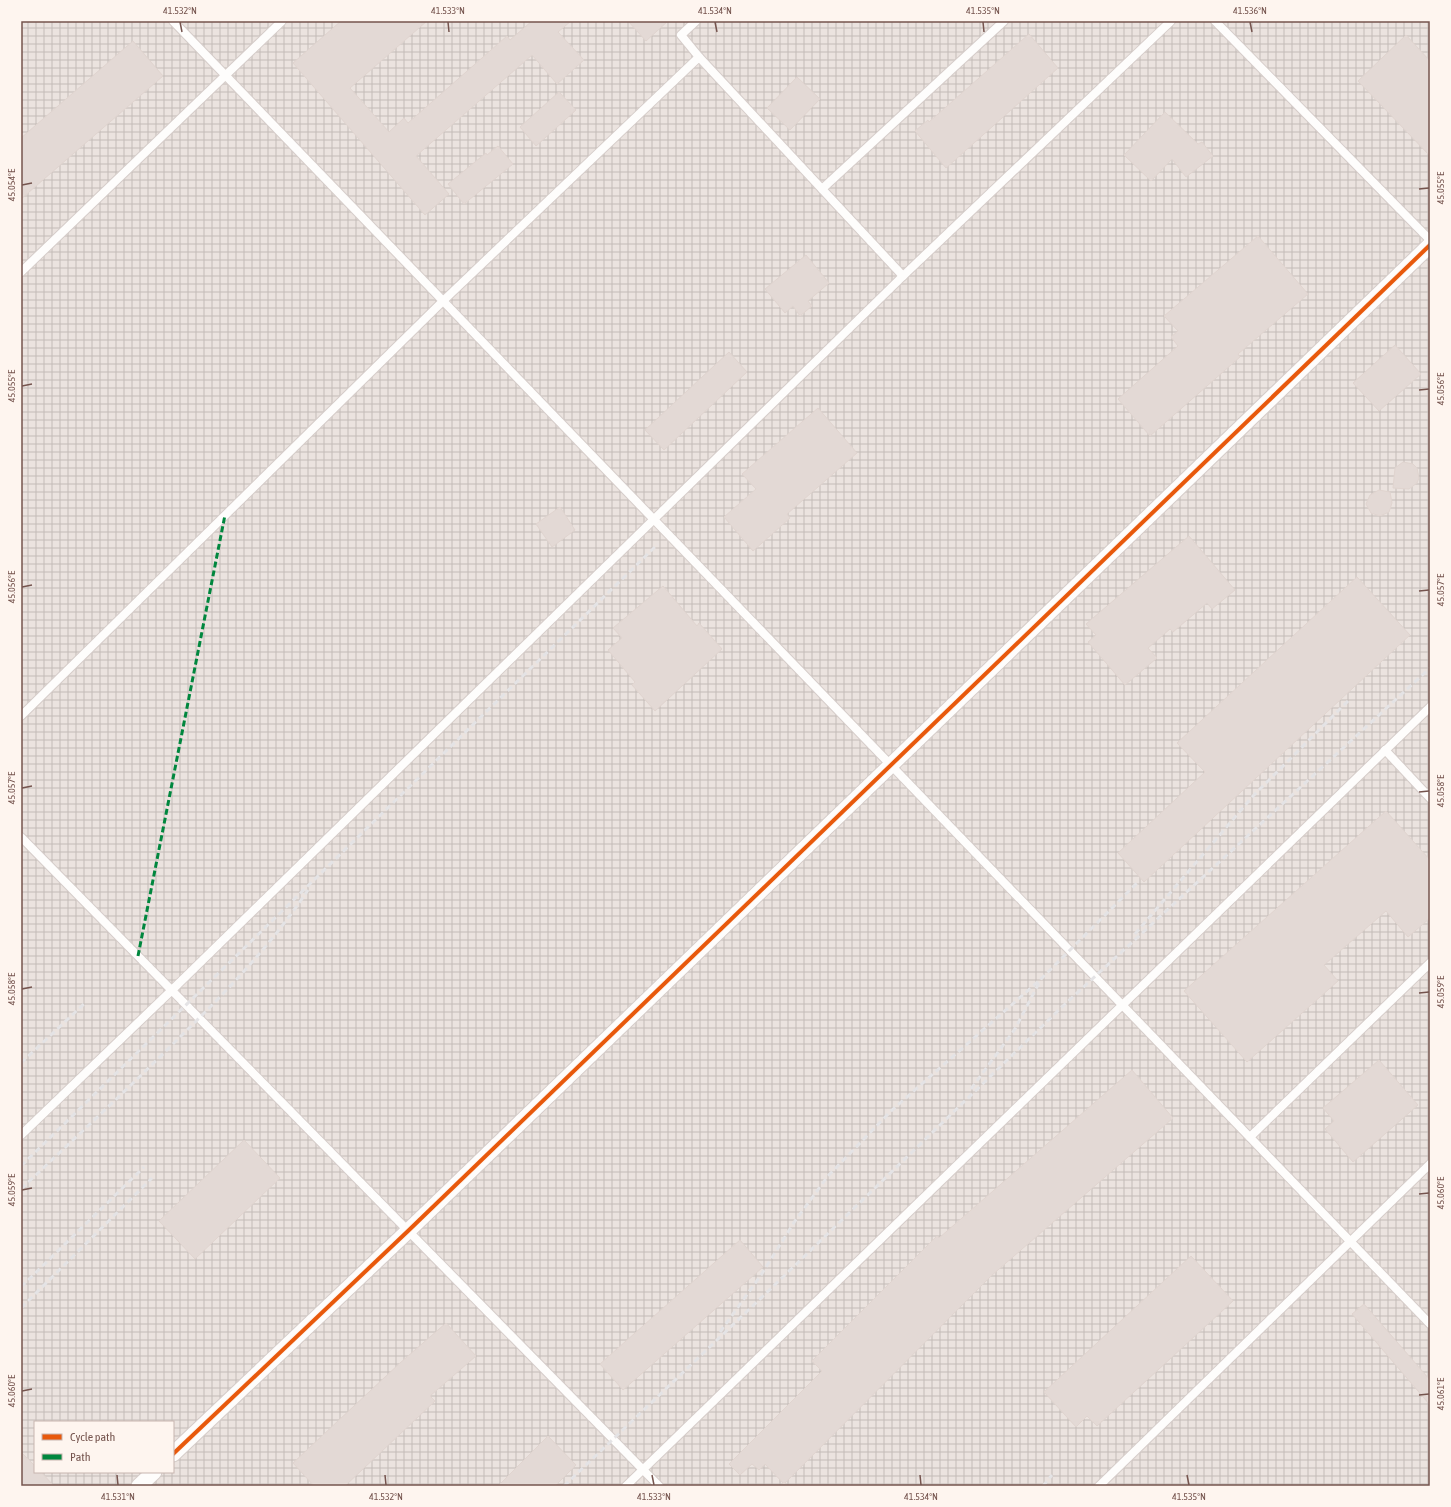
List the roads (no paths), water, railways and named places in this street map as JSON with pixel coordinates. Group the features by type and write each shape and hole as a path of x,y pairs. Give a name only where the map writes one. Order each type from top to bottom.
{"street":[{"path":"174,1453 408,1231 1430,244"},
{"path":"139,1486 153,1473"}],"lane":[{"path":"173,21 1430,1324"},
{"path":"21,272 282,21"},
{"path":"696,21 681,35 699,57 903,276"},
{"path":"822,189 1004,21"},
{"path":"21,1134 172,990 903,276 1171,21"},
{"path":"1215,21 1430,240"},
{"path":"21,716 443,301 699,57"},
{"path":"626,1486 1430,707"},
{"path":"1385,750 1430,798"},
{"path":"21,836 659,1486"},
{"path":"1250,1137 1430,963"},
{"path":"1099,1486 1430,1164"}],"railway":[{"path":"21,1166 658,544"},
{"path":"564,1486 783,1277 1064,1005 1430,668"},
{"path":"1135,934 1253,796 1349,700"},
{"path":"971,1089 1015,1029 1041,979 1138,882"},
{"path":"21,1189 142,1075 216,1001 249,966 280,929 308,890"},
{"path":"720,1332 761,1275 795,1221 828,1176 891,1111 1041,979"},
{"path":"21,1063 85,1003"},
{"path":"21,1287 144,1167"},
{"path":"21,1308 152,1178"},
{"path":"1043,1486 1052,1475"}]}
